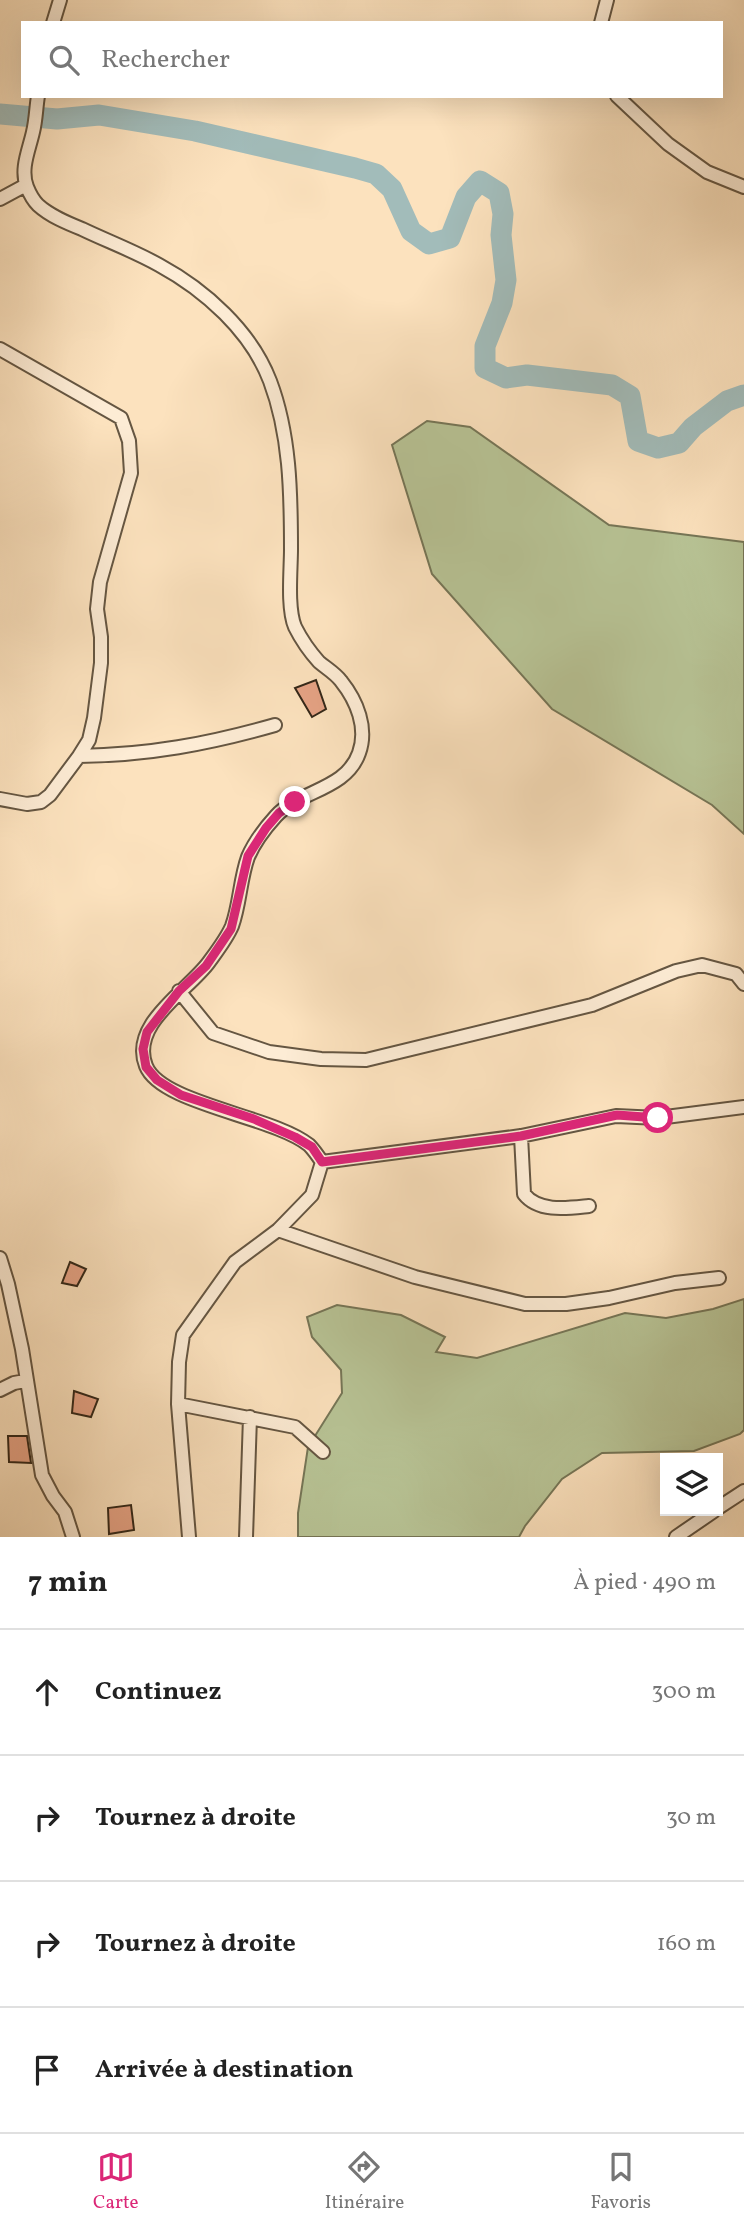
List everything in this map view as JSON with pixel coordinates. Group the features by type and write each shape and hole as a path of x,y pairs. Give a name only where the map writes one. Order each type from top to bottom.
{"street":[{"path":"54,21 60,0"},
{"path":"602,21 607,0"},
{"path":"38,98 34,129 24,169 26,185 37,204 60,219 158,264 190,284 219,309 254,346 281,413 291,488 293,623 317,660 340,679 354,701 360,717 363,739 358,758 349,771 338,780 295,802 279,813 266,828 248,856 231,929 206,966 179,991 147,1032 143,1049 146,1067 157,1080 181,1095 254,1119 295,1137 312,1147 322,1162"},
{"path":"619,98 668,144 707,172 744,187"},
{"path":"0,199 26,185"},
{"path":"0,349 121,418 129,441 131,473 100,582 97,609 101,663 89,740 50,795 41,802 27,804 0,799"},
{"path":"79,756 124,756 161,751 218,741 275,725"},
{"path":"179,991 213,1033 269,1052 321,1059 366,1060 592,1005 676,971 702,965 736,974 744,984"},
{"path":"322,1162 521,1136 617,1115 658,1118 744,1107"},
{"path":"521,1136 524,1194 528,1199 554,1209 589,1206"},
{"path":"189,1537 178,1404 183,1335 235,1262 278,1230 312,1195 322,1162"},
{"path":"278,1230 415,1277 525,1304 566,1304 609,1298 675,1283 719,1278"},
{"path":"0,1258 22,1349 42,1475 65,1512 73,1537"},
{"path":"0,1390 25,1381"},
{"path":"178,1404 295,1427 323,1452"},
{"path":"246,1537 250,1418"},
{"path":"723,1505 744,1491"},
{"path":"676,1537 707,1516"}],"green space":[{"path":"427,421 470,427 609,525 744,542 744,834 712,805 552,709 432,574 392,445"},
{"path":"744,1299 744,1430 740,1434 694,1451 602,1453 562,1479 519,1537 298,1537 298,1513 308,1447 342,1393 341,1370 312,1337 307,1317 337,1305 401,1315 445,1337 436,1352 477,1358 625,1313 666,1318 713,1309"}],"building":[{"path":"316,680 326,709 312,717 295,688"},
{"path":"70,1262 86,1269 77,1286 62,1283"},
{"path":"74,1391 98,1399 91,1417 72,1413"},
{"path":"8,1436 27,1436 31,1463 9,1462"},
{"path":"131,1505 134,1530 109,1534 108,1508"}],"waterway":[{"path":"0,114 57,119 99,115 195,131 376,174 392,189 411,231 429,244 450,238 466,197 480,181 499,193 503,214 501,235 506,280 502,303 485,346 485,368 506,378 527,375 612,385 630,396 638,441 658,448 679,443 693,427 727,401 744,395"}],"route":[{"path":"295,802 279,813 248,856 231,929 206,966 179,991 147,1032 143,1049 146,1067 157,1080 181,1095 254,1119 295,1137 312,1147 322,1162 521,1136 617,1115 658,1118"}]}
